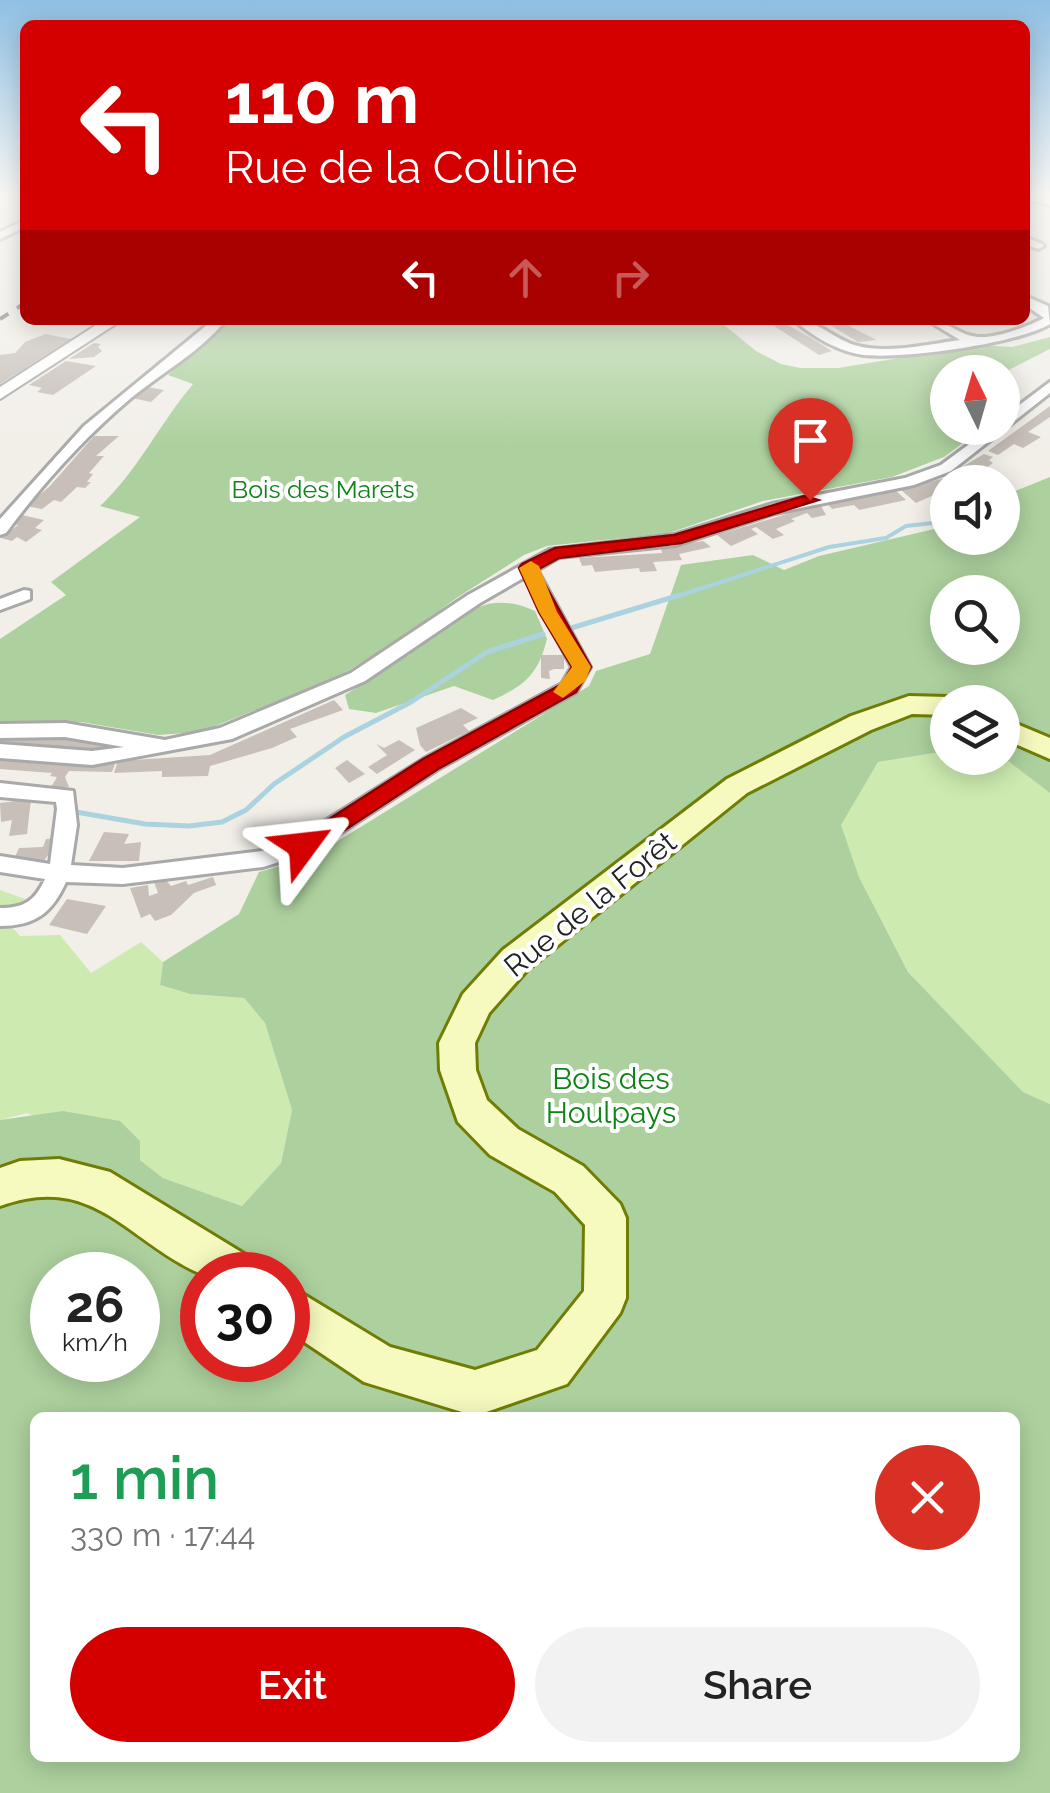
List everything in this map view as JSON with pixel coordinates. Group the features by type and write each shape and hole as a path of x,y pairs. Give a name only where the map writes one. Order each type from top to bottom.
{"main road":[{"name":"Rue de la Forêt","path":"310,1320 380,1366 475,1393 550,1368 606,1298 606,1218 569,1180 504,1142 471,1110 458,1070 457,1043 474,1004 515,960 737,786 861,724 909,705 930,706"},
{"path":"1020,736 1050,749"},
{"path":"0,1187 20,1180 59,1178 96,1184 203,1252"}],"street":[{"path":"808,325 846,348 862,351 1043,328 1050,319 1044,310 1030,303"},
{"path":"0,394 106,325"},
{"path":"0,530 35,487 122,399 181,357 215,325"},
{"path":"942,325 970,340"},
{"path":"1020,410 1050,386"},
{"path":"0,751 92,758 225,734 358,677 454,611 555,553 676,540 772,509 909,482 946,468 976,445"},
{"path":"0,864 57,873 123,876 264,859 303,846 430,764 570,688 581,667 548,612 528,568"},
{"path":"0,605 24,596"},
{"path":"0,730 65,730 165,747"},
{"path":"0,790 66,796 65,846 47,901 34,912 0,916"}],"green space":[{"name":"Bois des Marets","path":"223,325 724,325 756,351 781,364 800,368 838,368 979,345 1012,347 1050,337 1050,349 1020,364 1020,355 930,355 930,445 960,445 944,457 892,477 763,501 669,533 547,546 524,555 397,641 415,650 457,618 485,605 517,605 535,611 547,639 535,670 514,689 493,700 454,686 376,713 349,709 345,695 410,654 391,646 334,679 200,732 158,735 81,722 0,724 0,639 66,595 51,582 140,517 100,506 193,384 168,375"},
{"name":"Bois des Houlpays","path":"1050,477 1050,793 1020,770 1020,685 930,685 930,754 878,762 841,825 859,877 908,972 1023,1092 1050,1104 1050,1793 0,1793 0,1120 63,1111 120,1121 140,1141 140,1160 163,1178 242,1206 281,1163 292,1110 265,1023 244,998 190,994 160,985 163,962 239,914 259,872 312,857 589,686 596,671 650,654 681,565 753,555 784,570 819,556 930,530 930,555 1020,555 1020,489"},
{"path":"930,754 930,775 1020,775 1020,769 1050,793 1050,1104 1023,1092 908,972 859,877 840,825 878,762"},
{"path":"0,890 28,900 10,925 20,936 60,935 91,973 141,942 163,962 160,985 190,994 244,998 265,1023 292,1110 281,1163 242,1206 163,1178 140,1160 27,1113 0,1120"}],"building":[{"path":"788,325 832,351 819,355 774,326"},
{"path":"830,325 847,325 877,340 858,342"},
{"path":"46,334 71,339 0,384 0,355 15,353 25,342"},
{"path":"94,343 101,344 98,347 102,351 94,357 69,359"},
{"path":"66,361 96,366 53,395 37,392 42,388 29,385"},
{"path":"147,387 164,390 151,402 132,398"},
{"path":"1050,406 1050,417 1028,432 1041,437 1023,448 1016,445 1020,445 1020,428"},
{"path":"94,436 119,436 96,456 104,456 89,473 93,474 87,482 91,482 85,488 77,487 61,502 54,500 42,509 26,506 49,487"},
{"path":"996,445 1013,445 998,455 988,451"},
{"path":"984,454 993,457 990,465 965,465"},
{"path":"930,482 930,497 916,503 901,490"},
{"path":"894,489 906,500 859,510 854,505 832,509 826,502"},
{"path":"820,504 826,515 812,518 807,513 791,519 795,521 776,529 784,535 773,539 756,527 751,529 758,534 731,546 717,535"},
{"path":"22,515 44,520 35,528 42,530 26,542 17,537 12,541 1,538 18,525 11,523"},
{"path":"703,541 711,547 679,554 682,560 653,562 657,571 640,572 639,568 595,572 592,565 582,566 579,558 662,553 661,548"},
{"path":"541,655 564,655 564,669 549,671 550,679 541,678"},
{"path":"334,700 343,710 290,729 297,737 272,748 210,766 208,776 162,777 162,771 114,773 118,761 210,755"},
{"path":"461,708 478,718 463,725 469,731 426,752 416,728"},
{"path":"46,734 126,744 122,752 100,754 0,746 7,735"},
{"path":"399,740 415,750 377,774 368,767 387,755 376,744 384,748"},
{"path":"0,756 116,761 112,772 69,771 65,777 69,787 51,787 57,777 50,776 52,773 0,769"},
{"path":"347,760 365,774 349,783 335,768"},
{"path":"31,799 27,834 9,836 12,820 1,822 0,803"},
{"path":"104,832 129,834 124,844 141,842 139,861 89,861"},
{"path":"61,838 58,849 52,849 44,861 14,859 19,848 43,847 46,839"},
{"path":"213,877 216,885 194,893 171,915 155,921 150,914 141,918 130,888 148,885 149,896 158,893 154,882 165,879 171,886 186,881 188,885"},
{"path":"67,899 106,906 87,934 49,925"}],"waterway":[{"path":"672,598 829,547 886,538 906,526 930,523"},
{"path":"568,629 680,595"},
{"path":"70,811 145,824 189,826 222,822 246,810 274,784 344,737 411,702 487,652 543,634"}],"railway":[{"path":"0,319 20,306"}],"slow traffic":[{"path":"531,566 528,568 548,612 581,667 570,688 563,692"}],"route":[{"path":"303,846 357,815 430,764 570,688 581,667 548,612 528,568 555,553 676,540 810,500"}]}
